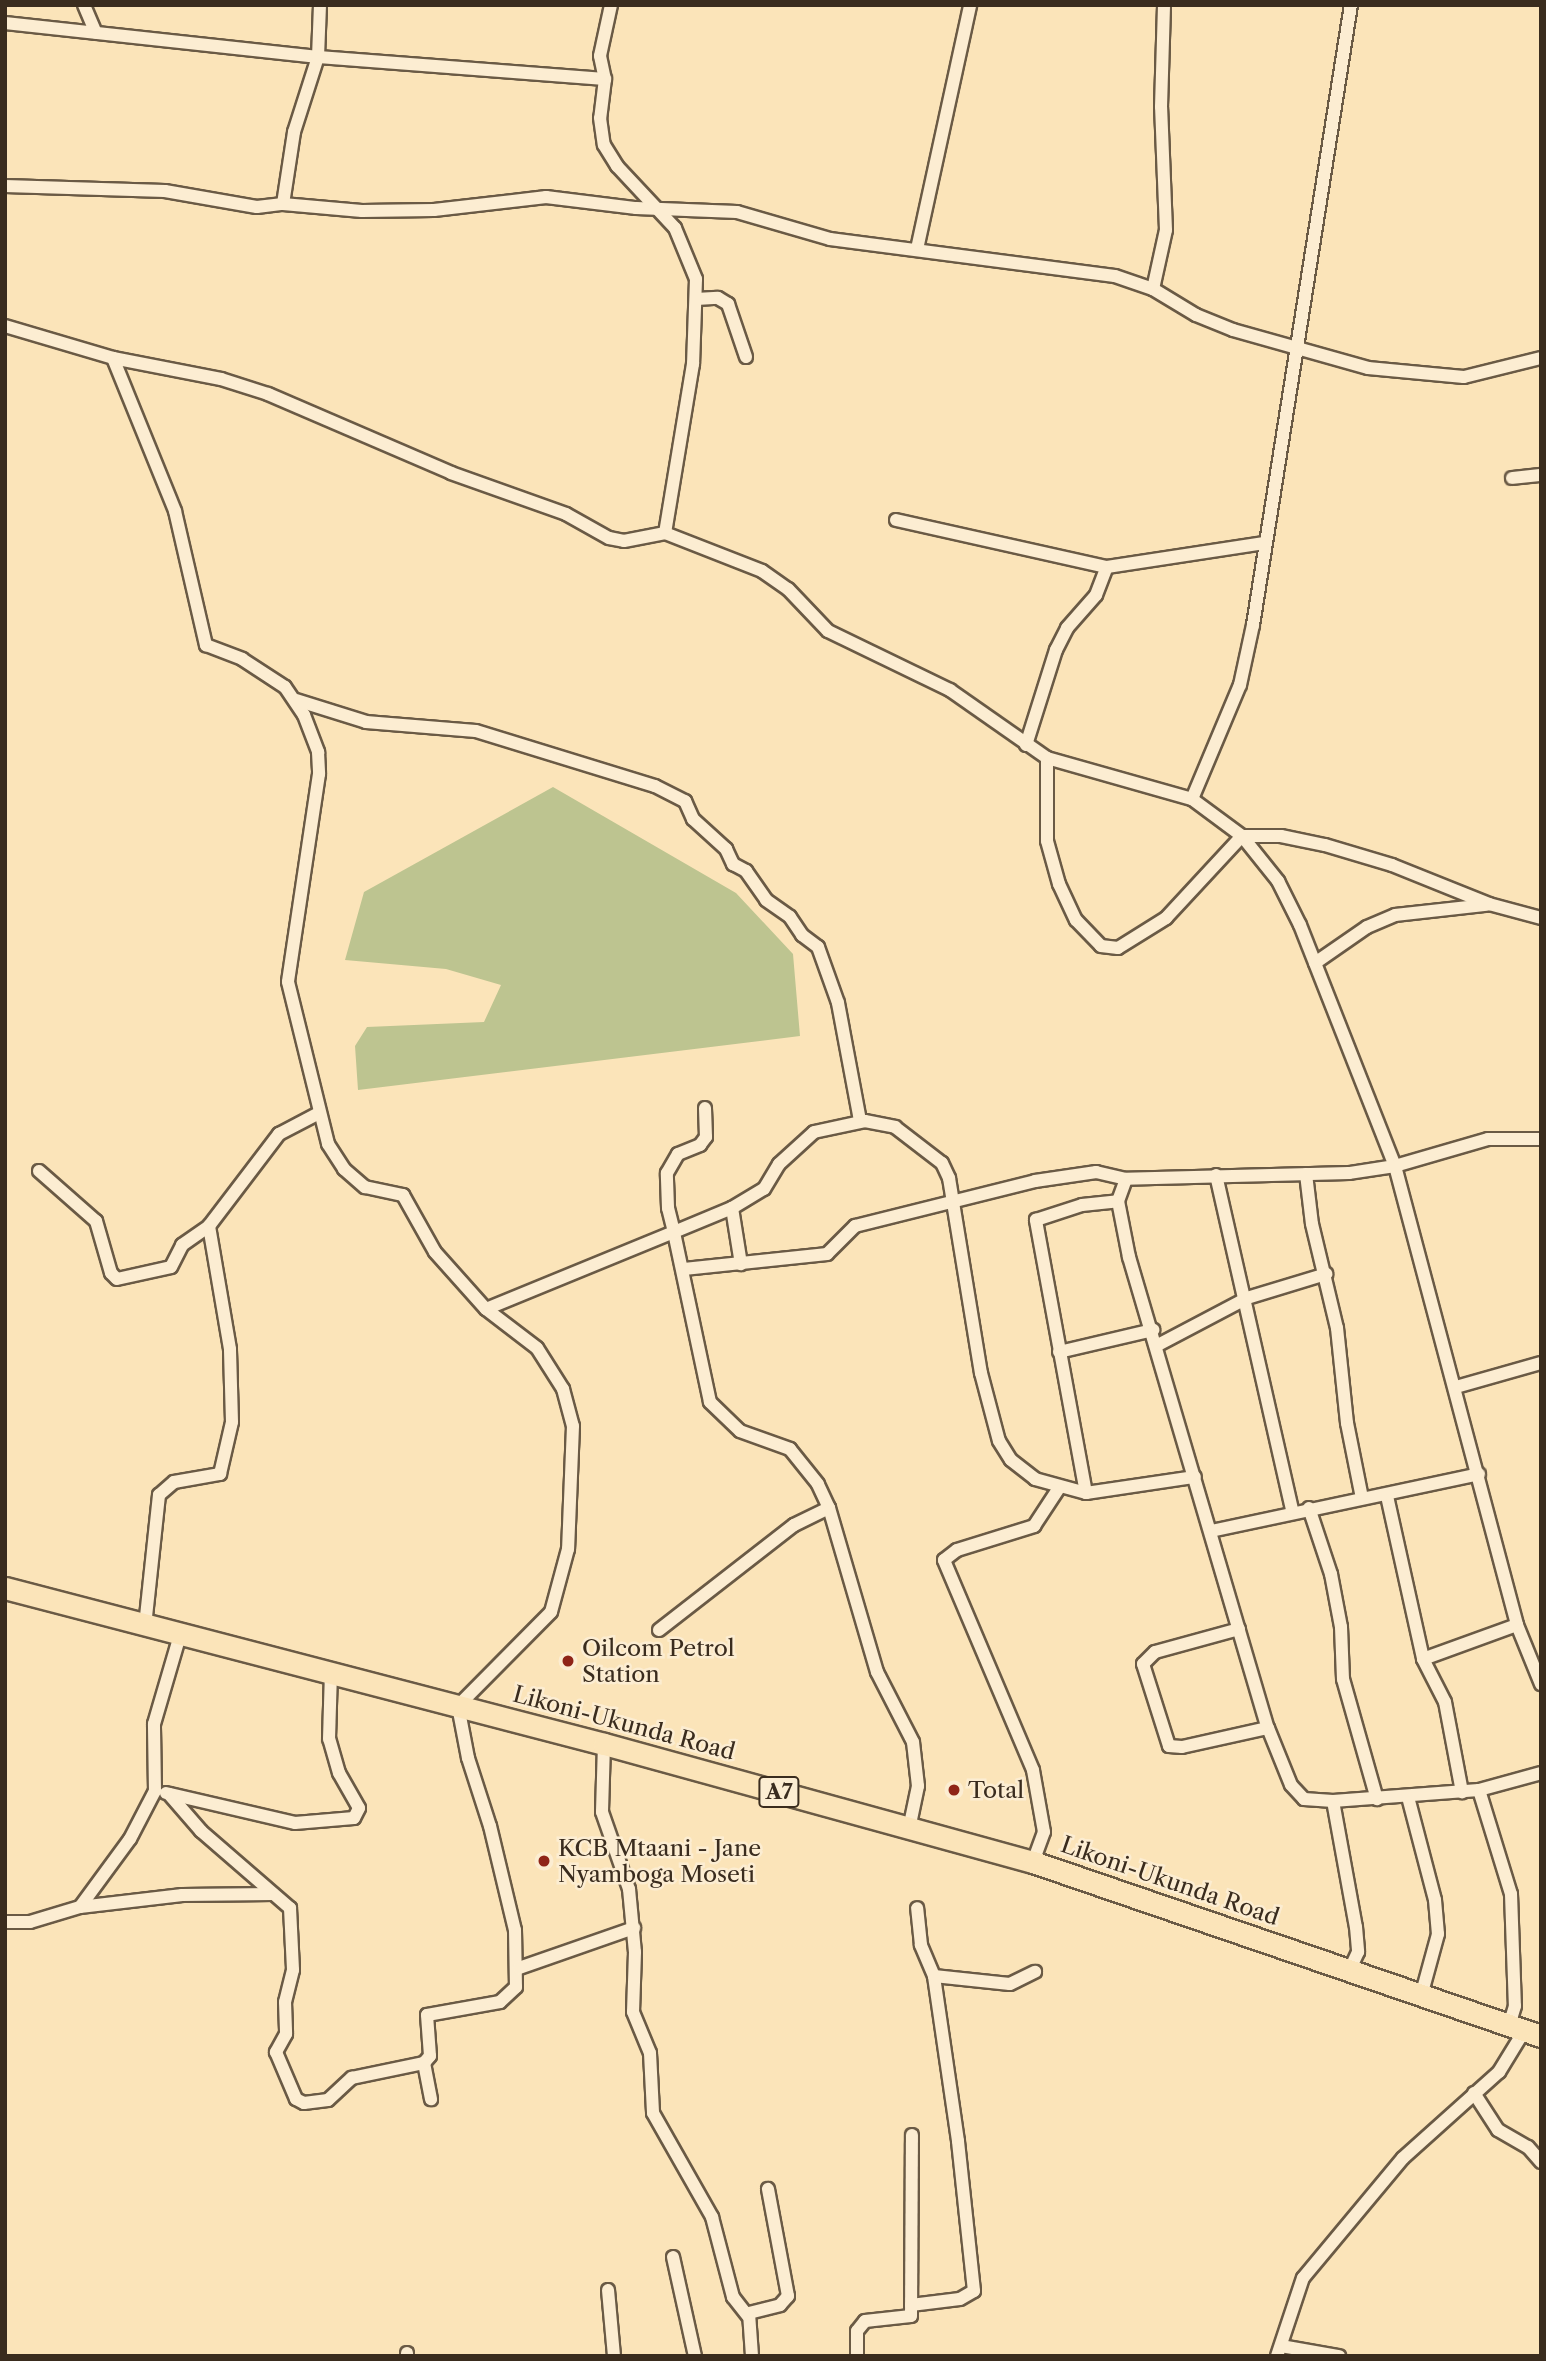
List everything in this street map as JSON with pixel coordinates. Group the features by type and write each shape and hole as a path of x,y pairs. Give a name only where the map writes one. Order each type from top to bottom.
{"highway":[{"name":"Likoni-Ukunda Road","path":"5,1588 604,1744 1034,1861 1525,2031"}],"street":[{"path":"84,5 96,33"},
{"path":"283,204 294,132 318,57 320,5"},
{"path":"611,5 600,56 605,79 600,118 604,145 675,228 691,258 696,299 689,398 665,533"},
{"path":"917,249 970,5"},
{"path":"1153,289 1166,218 1161,107 1164,5"},
{"path":"1192,799 1240,685 1297,349 1351,5"},
{"path":"5,23 318,57 605,79"},
{"path":"5,186 165,191 257,207 283,204 409,212 566,197 657,209 737,212 830,239 1115,276 1153,289 1196,315 1297,349 1368,368 1464,377 1541,358"},
{"path":"696,299 718,298 728,304 746,357"},
{"path":"5,326 113,358 221,379 280,398 427,463 566,514 609,538 624,541 665,533 762,571 788,589 828,631 950,690 1046,758 1192,799 1242,836 1278,881 1315,963 1395,1166 1456,1387 1517,1625 1541,1684"},
{"path":"113,358 175,511 206,645 256,667 296,700 366,722 475,731 655,786 685,801 692,819 726,849 733,864 746,871 765,900 790,917 802,935 818,947 838,1003 860,1121"},
{"path":"1512,478 1541,475"},
{"path":"896,520 1107,567 1264,543"},
{"path":"1026,745 1056,650 1067,628 1096,596 1107,567"},
{"path":"169,1794 201,1831 287,1904 292,1920 294,1955 285,2002 287,2029 276,2052 294,2096 304,2103 328,2100 352,2078 424,2063 430,2056 425,2025 429,2012 500,2002 516,1987 519,1968 515,1930 468,1758 458,1706 549,1618 568,1549 573,1426 563,1390 537,1348 486,1309 428,1242 403,1195 365,1187 344,1169 328,1144 288,982 320,765 296,700"},
{"path":"1046,758 1047,841 1059,884 1076,920 1101,946 1118,948 1166,918 1242,836 1281,836 1325,845 1392,865 1489,904 1541,918"},
{"path":"1315,963 1367,927 1395,915 1489,904"},
{"path":"705,1108 706,1137 678,1154 667,1173 667,1208 684,1269 710,1402 740,1431 790,1449 818,1484 829,1508 877,1672 913,1742 918,1786 909,1829"},
{"path":"39,1171 96,1221 111,1273 117,1279 171,1267 182,1245 209,1226 279,1135 319,1113"},
{"path":"486,1309 732,1208 768,1185 772,1172 806,1137 860,1121 895,1127 930,1152 946,1170 955,1202 981,1373 999,1441 1026,1474 1059,1488 1086,1493 1195,1477"},
{"path":"684,1269 827,1254 855,1226 1070,1175 1096,1172 1126,1179 1306,1174 1395,1166 1488,1139 1541,1139"},
{"path":"1306,1174 1312,1224 1326,1274 1362,1498"},
{"path":"1216,1175 1247,1298 1292,1510"},
{"path":"1126,1179 1118,1201 1129,1257 1153,1330 1268,1728 1279,1762 1304,1799 1333,1801 1462,1792 1541,1773"},
{"path":"1086,1493 1036,1220 1082,1205 1118,1201"},
{"path":"732,1208 741,1264"},
{"path":"145,1626 159,1495 174,1482 220,1474 231,1431 230,1349 209,1226"},
{"path":"1156,1346 1247,1298 1326,1274"},
{"path":"1059,1352 1153,1330"},
{"path":"1456,1387 1541,1363"},
{"path":"1211,1531 1292,1510 1387,1496 1479,1474"},
{"path":"1034,1861 1044,1832 1033,1770 944,1560 957,1550 1034,1526 1059,1488"},
{"path":"1387,1496 1423,1659 1445,1702 1462,1792"},
{"path":"659,1630 793,1525 829,1508"},
{"path":"1309,1508 1331,1574 1341,1627 1343,1679 1377,1799"},
{"path":"1423,1659 1517,1625"},
{"path":"1239,1629 1155,1651 1143,1664 1169,1746 1182,1747 1268,1728"},
{"path":"80,1907 130,1839 155,1791 154,1724 180,1635"},
{"path":"155,1791 295,1823 355,1818 359,1808 339,1773 329,1739 331,1673"},
{"path":"604,1744 602,1812 623,1867 634,1928 633,2012 650,2053 653,2113 712,2217 733,2297 748,2316 752,2356"},
{"path":"1339,2356 1279,2351 1303,2278 1403,2158 1499,2073 1525,2031 1515,2006 1511,1894 1479,1790"},
{"path":"1408,1797 1435,1900 1438,1934 1421,1996"},
{"path":"1333,1801 1356,1927 1357,1952 1349,1971"},
{"path":"5,1922 30,1922 80,1907 182,1895 273,1894"},
{"path":"911,2305 960,2299 974,2291 964,2181 934,1976 921,1945 917,1908"},
{"path":"519,1968 634,1928"},
{"path":"934,1976 1010,1984 1035,1972"},
{"path":"424,2063 431,2099"},
{"path":"1474,2093 1498,2130 1528,2147 1541,2162"},
{"path":"857,2356 857,2330 865,2321 911,2316 912,2135"},
{"path":"748,2316 754,2308 787,2301 768,2189"},
{"path":"673,2257 695,2356"},
{"path":"608,2290 614,2356"}],"green space":[{"path":"553,787 736,893 793,954 800,1036 358,1090 355,1046 367,1027 484,1022 501,985 446,969 345,960 364,892"}],"place":[{"name":"Oilcom Petrol Station","path":"568,1661"},
{"name":"Total","path":"954,1790"},
{"name":"KCB Mtaani - Jane Nyamboga Moseti","path":"544,1861"}]}
